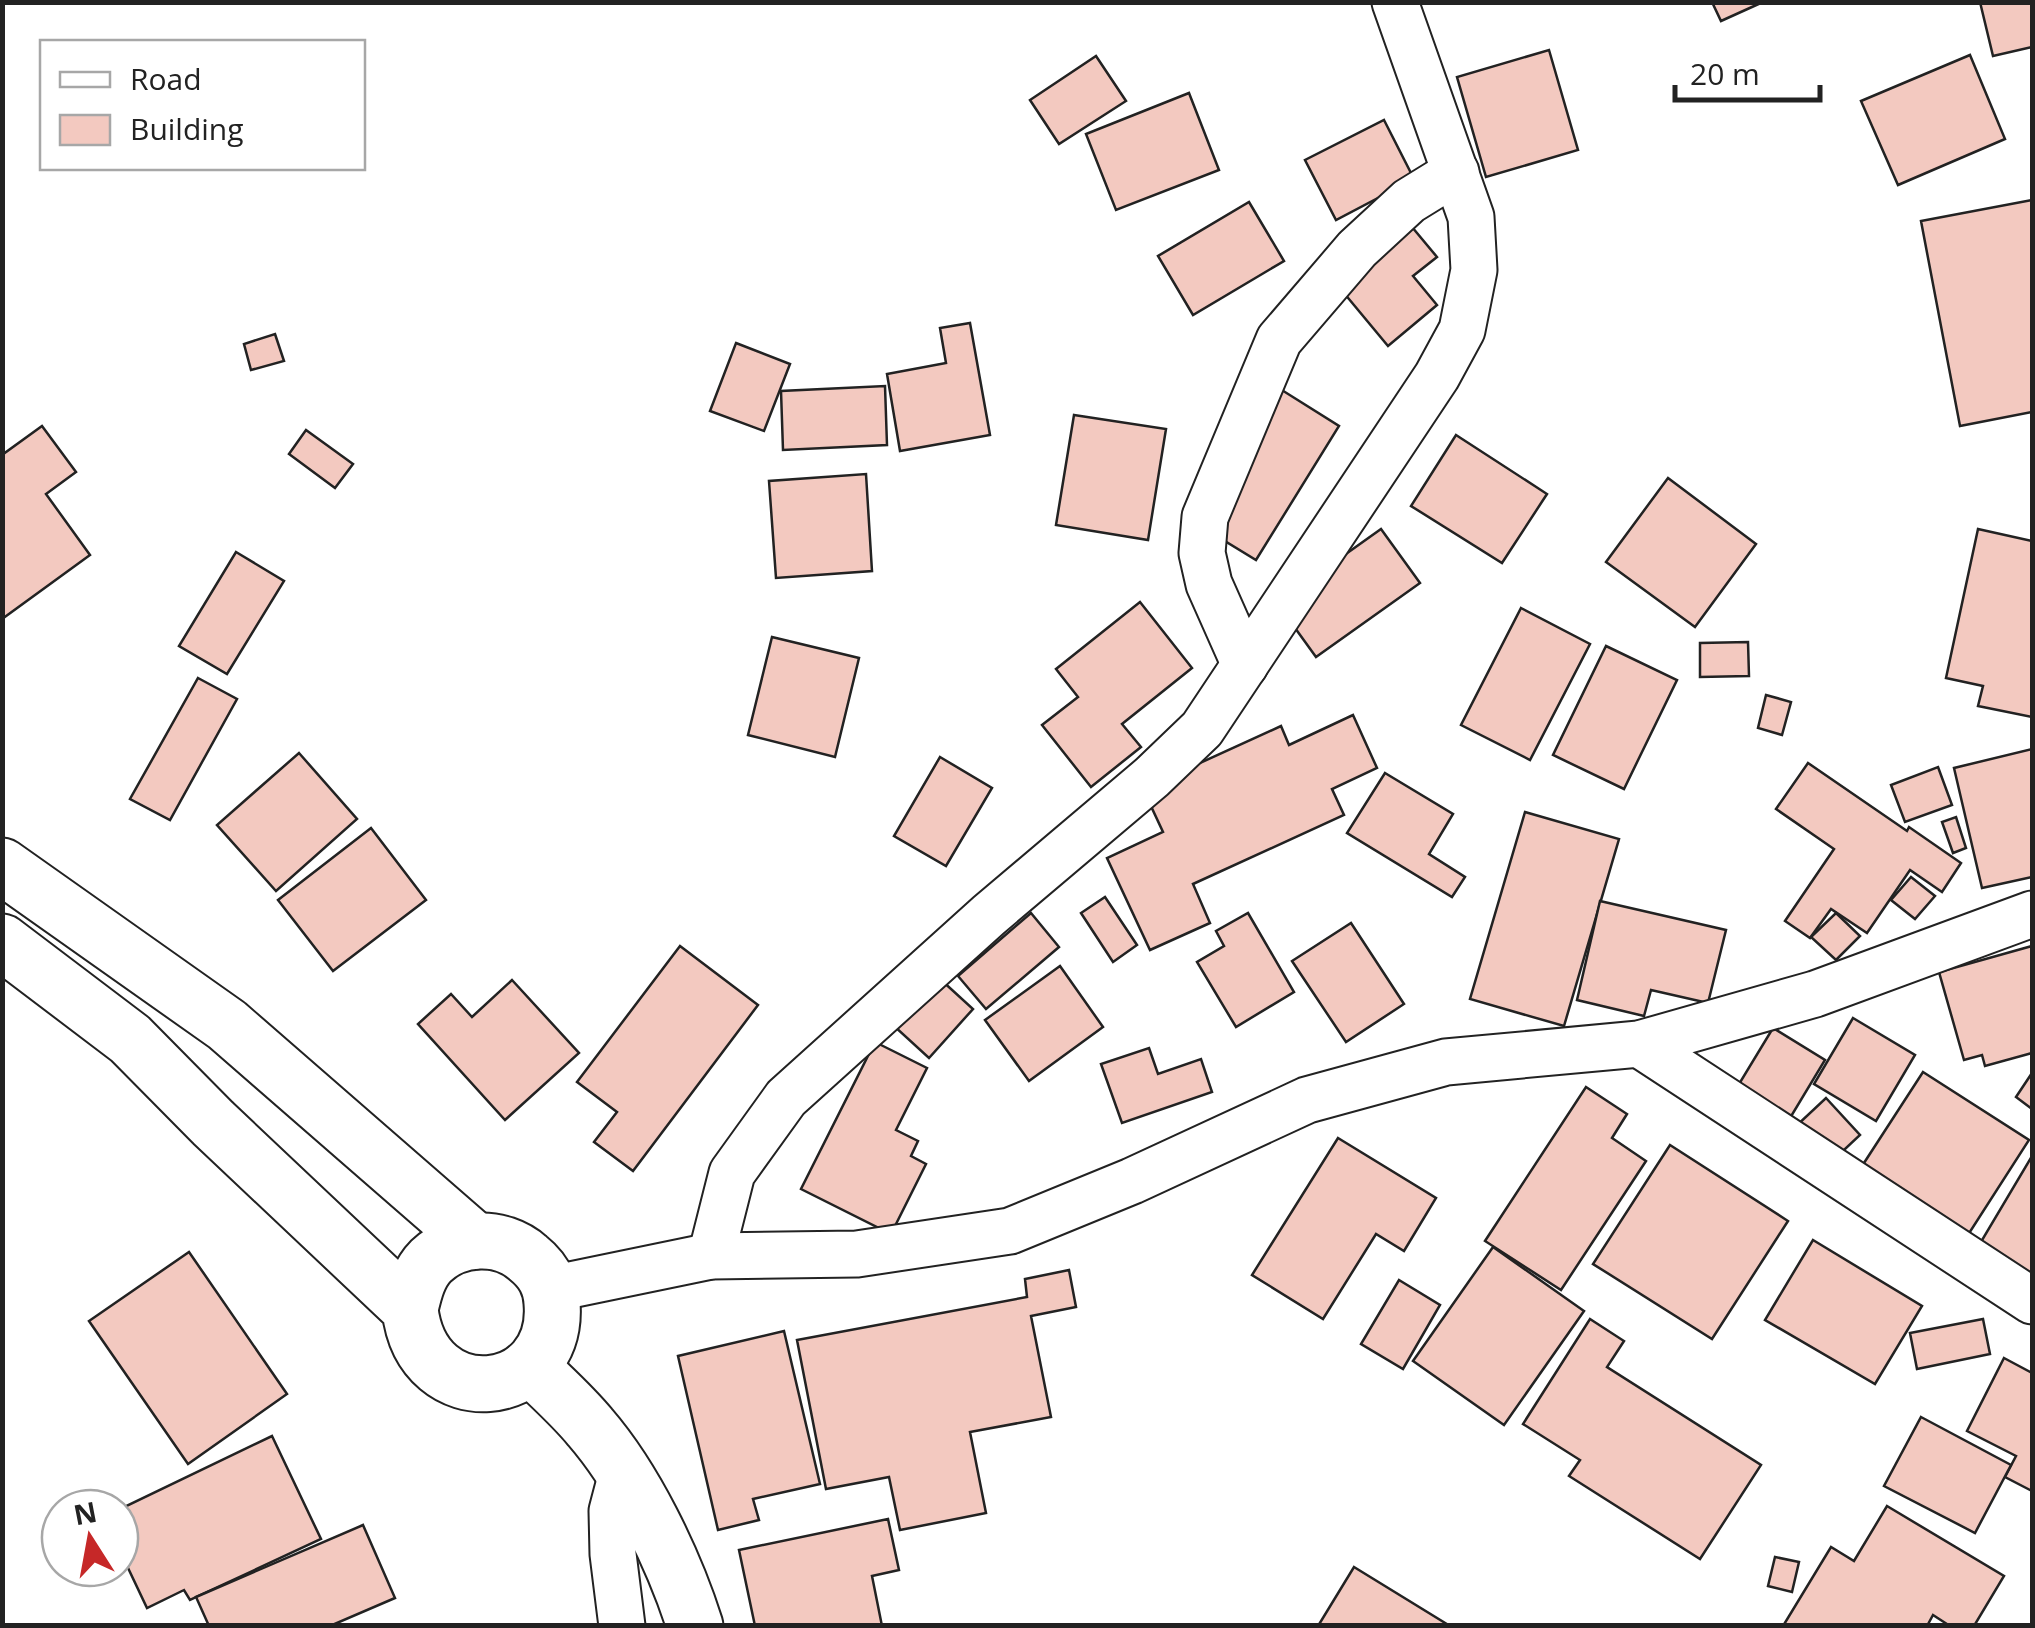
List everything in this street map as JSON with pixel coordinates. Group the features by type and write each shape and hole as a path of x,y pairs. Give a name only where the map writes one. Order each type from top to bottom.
{"main road":[{"path":"2,866 227,1025 475,1240"},
{"path":"2,942 130,1039 227,1137 410,1309"},
{"path":"475,1240 497,1241 520,1251 539,1267 551,1289 554,1322 546,1346 530,1366 491,1384 467,1383 444,1373 425,1357 413,1334 410,1309 416,1282 430,1262 450,1247 475,1240"},
{"path":"530,1366 592,1428 622,1474 656,1534 695,1626"}],"street":[{"path":"711,1256 732,1173 786,1098 1202,729 1437,376 1462,330 1474,270 1471,216 1396,2"},
{"path":"1246,665 1209,584 1202,553 1205,517 1279,340 1357,248 1409,200 1456,172"},
{"path":"551,1289 711,1256 857,1254 1010,1232 1307,1100 1446,1062 1639,1044 1815,994 2032,914"},
{"path":"1639,1044 2032,1300"},
{"path":"622,1474 612,1511 622,1626"}],"building":[{"path":"1712,2 1763,2 1721,21"},
{"path":"1980,2 2032,2 2032,47 1993,56"},
{"path":"1549,50 1578,150 1486,177 1457,77"},
{"path":"1970,55 2005,139 1898,185 1861,101"},
{"path":"1096,56 1126,101 1059,144 1030,100"},
{"path":"1189,93 1219,170 1116,210 1086,134"},
{"path":"1384,120 1414,179 1336,220 1305,160"},
{"path":"2032,200 2032,412 1960,426 1921,221"},
{"path":"1249,202 1284,261 1193,315 1158,256"},
{"path":"1402,215 1437,257 1413,276 1437,305 1388,346 1329,275"},
{"path":"970,323 990,435 900,451 887,374 946,363 940,328"},
{"path":"275,334 284,361 251,370 244,344"},
{"path":"736,343 790,364 764,431 710,411"},
{"path":"1269,382 1339,426 1256,560 1184,516"},
{"path":"885,386 887,445 783,450 781,391"},
{"path":"1074,415 1166,429 1148,540 1056,525"},
{"path":"42,426 76,472 46,494 90,555 2,619 2,455"},
{"path":"306,430 353,464 335,488 289,454"},
{"path":"1456,435 1547,494 1502,563 1411,506"},
{"path":"866,474 872,571 776,578 769,481"},
{"path":"1668,478 1756,544 1695,627 1606,562"},
{"path":"1381,529 1420,583 1316,657 1277,603"},
{"path":"1978,529 2032,541 2032,717 1978,706 1983,686 1946,678"},
{"path":"236,552 284,581 227,674 179,646"},
{"path":"1140,602 1192,668 1122,724 1141,747 1091,787 1042,725 1078,697 1056,669"},
{"path":"1521,608 1590,644 1530,760 1461,725"},
{"path":"772,637 859,658 835,757 748,735"},
{"path":"1748,642 1749,676 1700,677 1700,643"},
{"path":"1606,646 1677,680 1624,789 1553,755"},
{"path":"198,678 237,699 170,820 130,799"},
{"path":"1766,695 1791,702 1782,735 1758,728"},
{"path":"1353,715 1377,768 1332,789 1344,815 1193,884 1210,923 1150,950 1107,858 1163,832 1143,789 1281,726 1289,745"},
{"path":"2032,749 2032,877 1982,888 1954,768"},
{"path":"299,753 357,819 276,891 217,825"},
{"path":"940,757 992,788 946,866 894,836"},
{"path":"1808,763 1961,863 1942,892 1910,870 1867,933 1831,909 1810,938 1785,921 1834,849 1776,809"},
{"path":"1938,767 1952,805 1905,822 1891,785"},
{"path":"1385,773 1453,814 1429,854 1465,877 1452,897 1347,833"},
{"path":"1525,812 1619,839 1564,1026 1470,999"},
{"path":"1956,817 1966,848 1953,853 1942,822"},
{"path":"371,828 426,900 333,971 278,900"},
{"path":"1911,877 1935,896 1915,919 1891,900"},
{"path":"1105,897 1137,945 1113,962 1081,913"},
{"path":"1600,901 1726,930 1708,1003 1651,990 1644,1016 1577,1000"},
{"path":"1031,913 1059,947 986,1009 958,976"},
{"path":"1248,913 1294,992 1236,1027 1197,962 1224,946 1216,931"},
{"path":"1836,913 1860,936 1836,960 1811,937"},
{"path":"1351,923 1404,1004 1346,1042 1292,961"},
{"path":"680,946 758,1005 633,1171 594,1142 617,1112 577,1082"},
{"path":"2032,946 2032,1053 1985,1066 1982,1055 1964,1060 1939,972"},
{"path":"1060,966 1103,1027 1029,1081 985,1020"},
{"path":"939,978 973,1009 929,1058 894,1026"},
{"path":"512,980 579,1053 505,1120 418,1024 451,994 472,1017"},
{"path":"1853,1018 1915,1055 1876,1121 1814,1084"},
{"path":"1773,1028 1825,1060 1772,1148 1719,1117"},
{"path":"875,1042 927,1068 896,1130 918,1141 911,1156 926,1164 891,1234 801,1189"},
{"path":"1149,1048 1158,1074 1201,1059 1212,1092 1122,1123 1101,1064"},
{"path":"1923,1072 2029,1140 1957,1252 1851,1183"},
{"path":"2032,1073 2032,1109 2016,1097"},
{"path":"1586,1087 1627,1114 1612,1138 1646,1161 1561,1290 1485,1241"},
{"path":"1826,1098 1860,1135 1811,1181 1777,1144"},
{"path":"1338,1138 1436,1198 1404,1251 1376,1234 1323,1319 1252,1275"},
{"path":"1670,1145 1788,1221 1712,1339 1593,1264"},
{"path":"2032,1156 2032,1307 1966,1267"},
{"path":"1813,1240 1922,1306 1875,1384 1765,1320"},
{"path":"1493,1247 1584,1311 1504,1425 1413,1361"},
{"path":"189,1252 287,1394 188,1464 89,1321"},
{"path":"1069,1270 1076,1307 1031,1316 1051,1417 970,1432 986,1513 900,1530 889,1477 826,1489 797,1340 1027,1297 1025,1279"},
{"path":"1399,1280 1440,1305 1403,1369 1361,1344"},
{"path":"1590,1319 1624,1341 1607,1367 1761,1465 1700,1559 1569,1476 1580,1460 1523,1424"},
{"path":"1983,1319 1990,1354 1917,1369 1910,1333"},
{"path":"784,1331 820,1484 753,1499 759,1520 718,1530 678,1356"},
{"path":"2004,1358 2032,1373 2032,1491 2005,1477 2016,1456 1967,1431"},
{"path":"1921,1417 2011,1465 1975,1533 1884,1486"},
{"path":"272,1436 321,1539 190,1600 184,1590 147,1608 138,1588 140,1499"},
{"path":"1887,1506 2004,1576 1974,1626 1950,1626 1933,1615 1927,1626 1783,1626 1831,1547 1854,1561"},
{"path":"888,1519 899,1570 872,1576 882,1626 755,1626 739,1550"},
{"path":"363,1525 395,1598 330,1626 209,1626 196,1597"},
{"path":"1775,1557 1799,1562 1792,1592 1768,1586"},
{"path":"1354,1567 1450,1626 1318,1626"}]}
